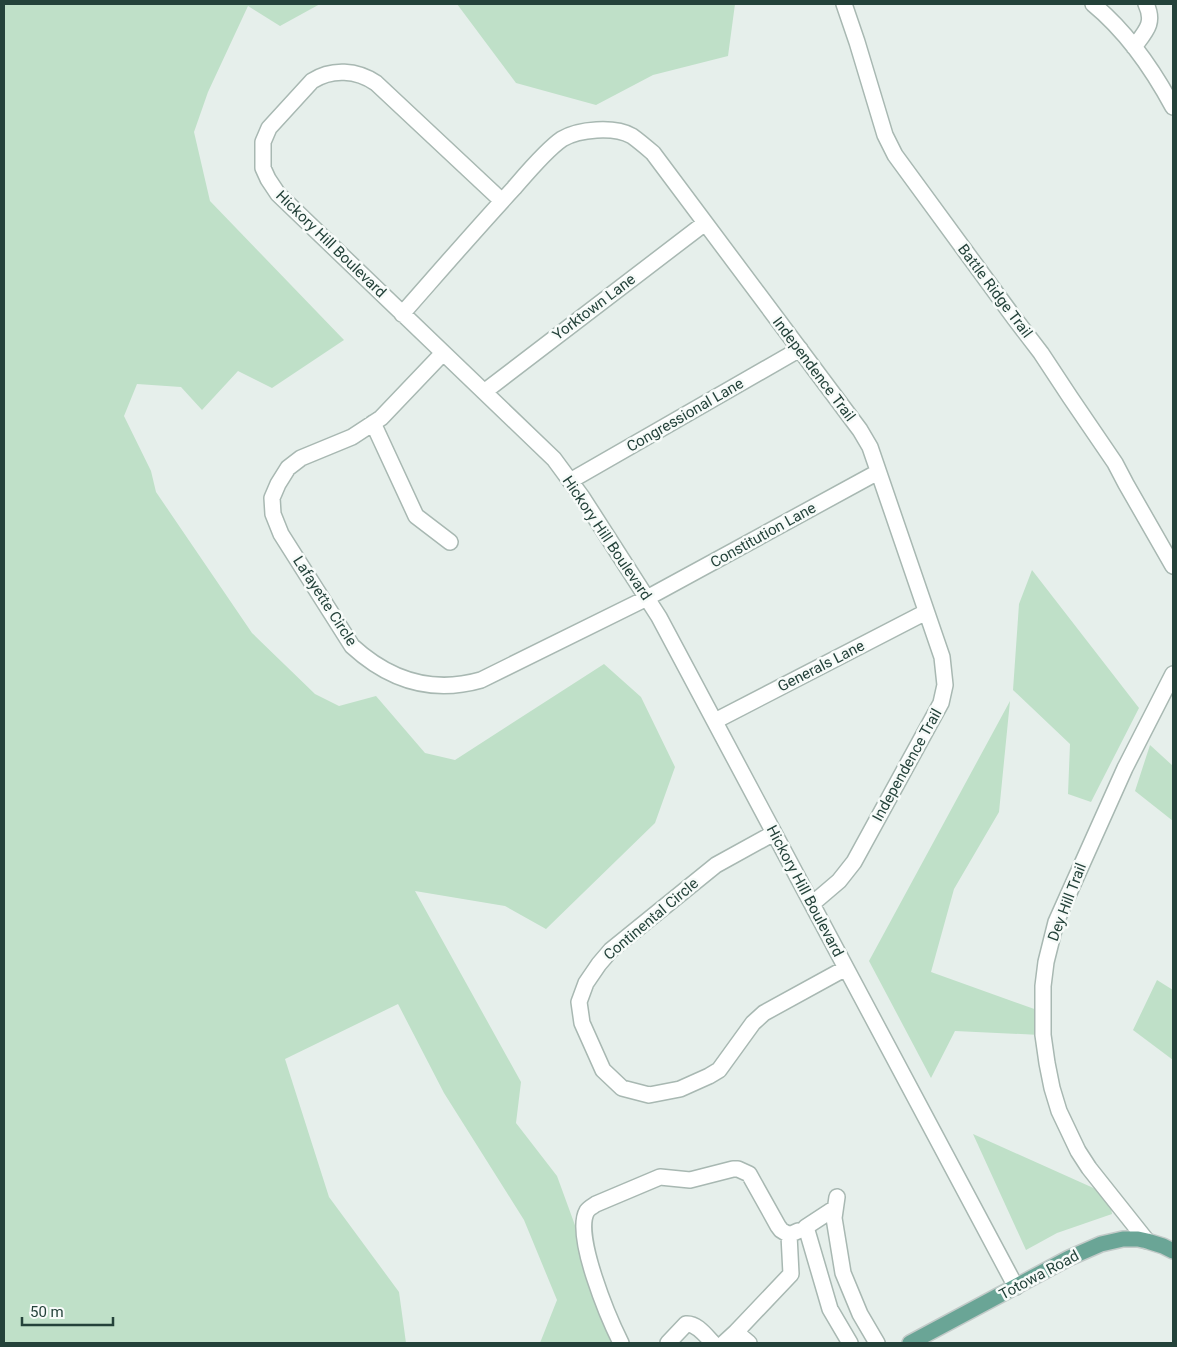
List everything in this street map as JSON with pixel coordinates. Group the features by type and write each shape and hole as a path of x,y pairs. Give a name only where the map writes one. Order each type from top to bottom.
{"main road":[{"name":"Totowa Road","path":"910,1343 1069,1258 1101,1244 1123,1239 1147,1240 1173,1252"}],"street":[{"name":"Battle Ridge Trail","path":"844,4 885,135 894,155 1042,353 1115,463 1171,558"},
{"path":"1093,4 1105,14 1134,47 1152,71 1173,107"},
{"path":"1134,47 1148,29 1151,14 1146,4"},
{"name":"Hickory Hill Boulevard","path":"502,201 376,83 366,77 343,72 321,75 312,81 269,128 263,142 263,168 278,194 554,459 587,505 659,617 1016,1287"},
{"name":"Independence Trail","path":"402,314 543,156 562,139 580,132 621,131 632,136 653,153 860,430 870,447 942,657 945,685 941,703 854,862 840,880 812,904"},
{"name":"Yorktown Lane","path":"484,392 705,223"},
{"name":"Congressional Lane","path":"570,481 800,349"},
{"name":"Lafayette Circle","path":"443,353 381,418 352,437 301,458 288,468 272,498 273,514 281,534 352,646 382,670 406,680 448,686 466,684 481,680 647,598"},
{"path":"374,423 416,516 450,542"},
{"name":"Constitution Lane","path":"647,598 878,472"},
{"name":"Generals Lane","path":"715,721 926,612"},
{"name":"Dey Hill Trail","path":"1147,1240 1089,1168 1078,1151 1059,1111 1046,1062 1043,1035 1043,986 1046,962 1056,922 1125,768 1173,674"},
{"name":"Continental Circle","path":"774,833 716,864 612,950 598,964 586,983 579,1002 582,1023 604,1070 622,1088 633,1091 649,1095 680,1090 719,1070 754,1023 764,1013 846,968"},
{"path":"622,1343 599,1289 586,1251 584,1235 585,1218 589,1209 596,1204 660,1177 690,1180 738,1169 749,1174 778,1226 789,1235"},
{"path":"789,1235 806,1227 836,1203 834,1218 843,1273 860,1314 877,1343"},
{"path":"806,1227 830,1309 850,1343"},
{"path":"724,1343 790,1274 789,1235"},
{"path":"668,1343 686,1324 691,1324 696,1326 713,1343"},
{"path":"736,1332 749,1343"}],"green space":[{"path":"4,4 320,4 280,26 248,6 208,92 194,132 210,201 344,340 272,388 238,371 202,410 181,387 137,384 124,416 151,471 156,492 252,633 315,694 339,706 376,696 425,753 455,760 604,664 641,697 675,767 655,823 546,929 505,906 415,891 521,1082 516,1123 557,1176 618,1343 540,1343 557,1300 524,1220 444,1093 398,1004 285,1059 329,1197 399,1292 406,1343 4,1343"},
{"path":"457,4 735,4 728,56 653,75 596,105 516,83"},
{"path":"1032,570 1139,708 1091,802 1068,794 1070,744 1013,690 1019,604"},
{"path":"1010,701 999,812 954,889 931,972 1040,1011 1040,1035 955,1031 931,1078 869,961"},
{"path":"1150,745 1173,766 1173,821 1135,791"},
{"path":"1157,980 1173,990 1173,1060 1133,1030"},
{"path":"973,1134 1109,1195 1112,1214 1057,1233 1026,1250"}]}
